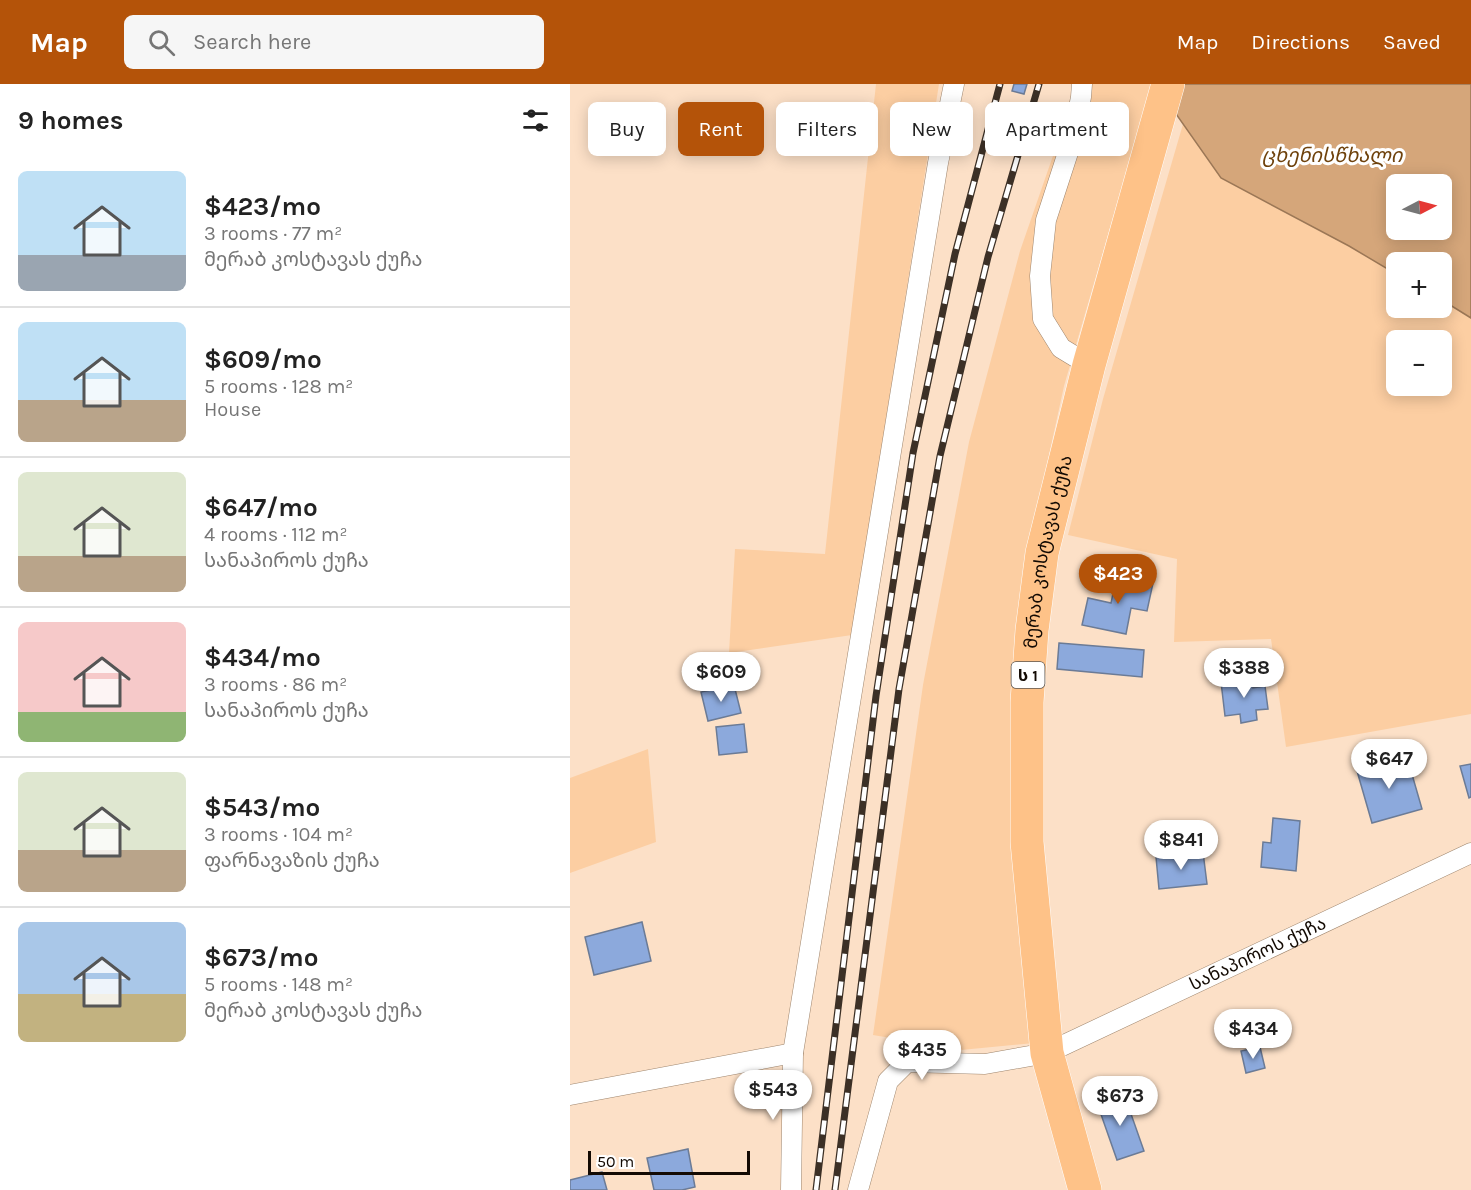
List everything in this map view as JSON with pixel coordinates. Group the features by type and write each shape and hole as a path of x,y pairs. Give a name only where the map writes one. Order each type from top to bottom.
{"highway":[{"name":"მერაბ კოსტავას ქუჩა","path":"1085,1190 1047,1053 1027,842 1027,702 1032,630 1042,553 1089,365 1168,84"}],"street":[{"path":"791,1190 794,1053 938,163 954,84"},
{"path":"1082,84 1082,97 1074,134 1046,220 1040,276 1043,319 1061,348 1089,365"},
{"name":"სანაპიროს ქუჩა","path":"858,1190 888,1081 907,1062 985,1064 1047,1053 1471,853"},
{"path":"570,1095 794,1053"}],"shaded area":[{"path":"876,84 939,84 936,102 890,102 890,156 928,156 852,635 729,653 735,549 825,554 868,156 878,156 878,102 874,102"},
{"path":"1092,84 1152,84 1064,386 1023,575 1034,1043 961,1050 873,1035 923,685 969,442 1020,251 1053,156 1129,156 1129,102 1091,102"},
{"path":"1183,124 1221,178 1386,268 1386,318 1452,318 1452,306 1471,318 1471,714 1286,747 1271,639 1174,642 1177,559 1068,535 1103,399"},
{"path":"648,749 656,842 570,873 570,778"}],"water":[{"name":"ცხენისწხალი","path":"1155,84 1471,84 1471,318 1452,306 1452,252 1386,252 1386,268 1221,178"}],"building":[{"path":"1014,84 1027,84 1024,94 1012,91"},
{"path":"1117,575 1153,583 1147,611 1131,608 1126,634 1082,625 1088,598 1111,603"},
{"path":"1059,643 1144,650 1142,677 1057,669"},
{"path":"1252,678 1253,688 1265,686 1268,709 1256,710 1257,720 1241,723 1240,714 1225,716 1221,682"},
{"path":"734,685 741,713 708,721 701,692"},
{"path":"744,724 747,752 719,755 716,727"},
{"path":"1407,757 1422,809 1372,823 1357,771"},
{"path":"1471,764 1471,797 1469,798 1460,766"},
{"path":"1273,818 1300,821 1296,871 1261,867 1263,842 1271,843"},
{"path":"1203,852 1207,884 1159,889 1156,857"},
{"path":"642,922 651,961 594,975 585,937"},
{"path":"1260,1047 1265,1068 1246,1073 1241,1051"},
{"path":"1124,1094 1144,1151 1117,1160 1097,1103"},
{"path":"688,1149 695,1187 682,1190 654,1190 647,1158"},
{"path":"602,1172 607,1190 570,1190 570,1180"}],"railway":[{"path":"816,1190 876,696 913,453 955,254 1000,84"},
{"path":"835,1190 899,689 940,456 988,257 1039,84"}]}
